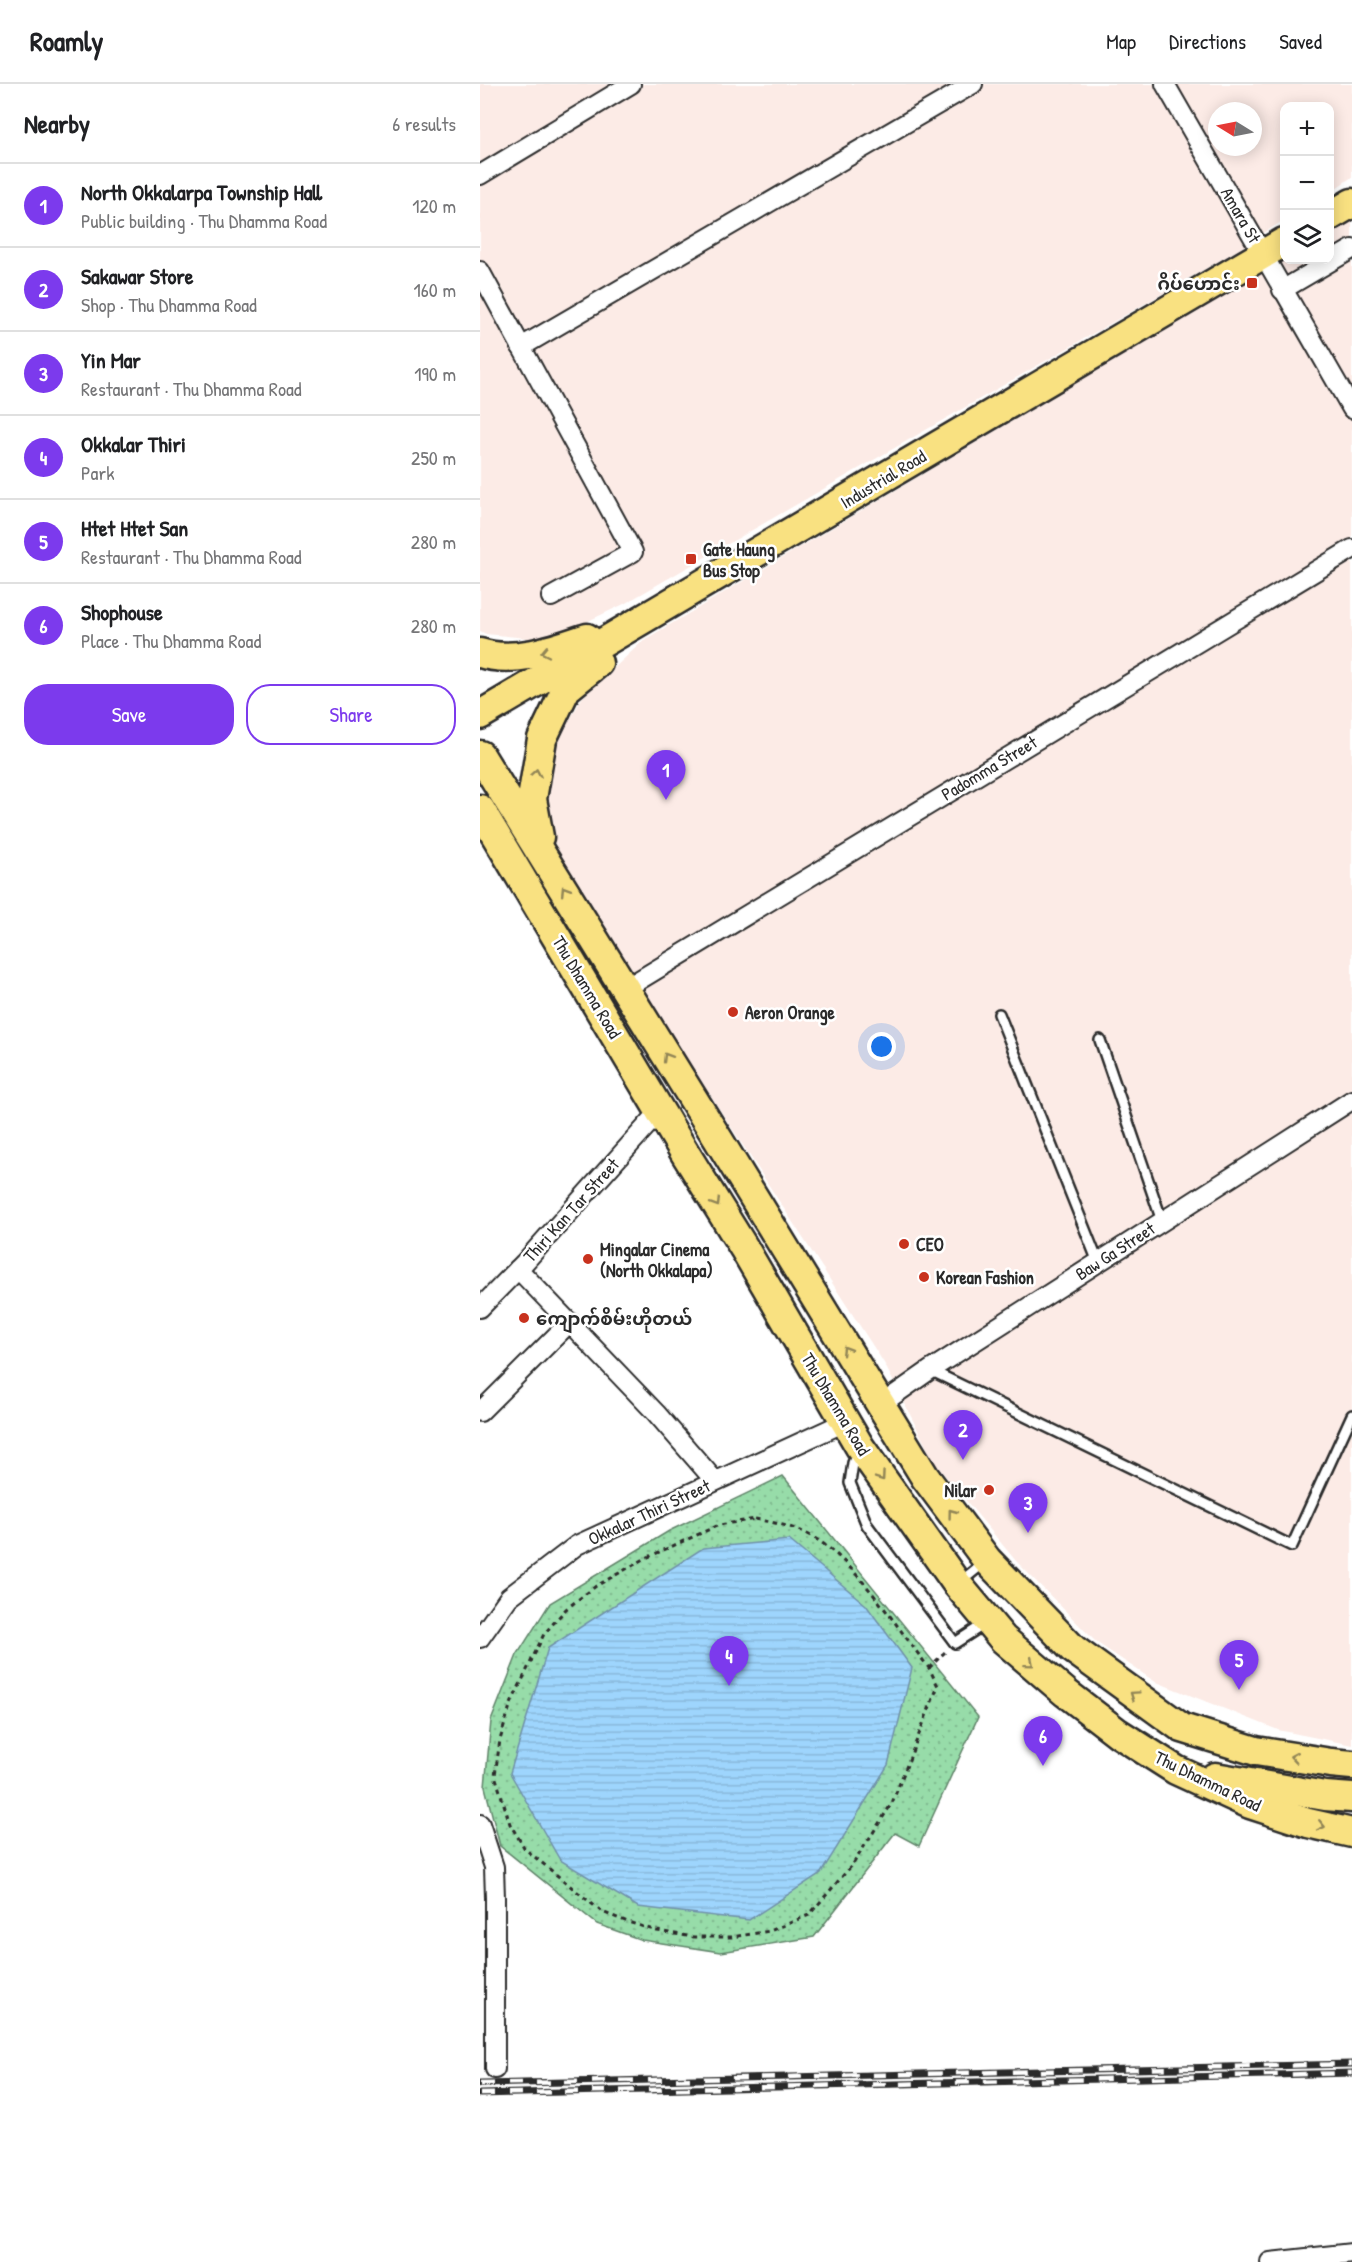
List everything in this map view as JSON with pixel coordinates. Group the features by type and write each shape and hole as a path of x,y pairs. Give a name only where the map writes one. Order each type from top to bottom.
{"main road":[{"path":"1334,213 1352,203"},
{"name":"Industrial Road","path":"480,715 1274,248"},
{"path":"480,653 492,657 546,653 659,611"},
{"path":"542,852 532,799 542,739 566,689 659,611"},
{"name":"Thu Dhamma Road","path":"480,755 626,988 925,1477 987,1560 1073,1649 1182,1728 1256,1751 1352,1765"},
{"name":"Thu Dhamma Road","path":"480,809 744,1248 860,1447 957,1584 1003,1639 1066,1693 1118,1733 1176,1770 1250,1804 1308,1823 1352,1833"},
{"path":"480,841 516,867"},
{"path":"1182,1728 1244,1771 1338,1797"},
{"path":"1176,1770 1338,1797"}],"street":[{"path":"480,175 631,84"},
{"path":"521,347 973,84"},
{"name":"Amara St","path":"1165,84 1274,248 1282,290 1352,409"},
{"path":"1282,290 1352,249"},
{"path":"480,271 633,552 551,597"},
{"name":"Padomma Street","path":"626,988 1352,549"},
{"name":"Baw Ga Street","path":"880,1405 930,1370 1352,1100"},
{"name":"Thiri Kan Tar Street","path":"480,1308 663,1116"},
{"path":"518,1269 656,1413 715,1481"},
{"path":"480,1412 570,1322"},
{"name":"Okkalar Thiri Street","path":"480,1638 510,1597 577,1545 845,1422"},
{"path":"480,1824 494,1866 495,2069"},
{"path":"1270,2262 1307,2260 1352,2253"}],"lane":[{"path":"999,1014 1098,1262"},
{"path":"1100,1040 1162,1221"},
{"path":"930,1370 1292,1545 1352,1415"},
{"path":"860,1447 853,1463 850,1483 867,1525 955,1643 989,1622"},
{"path":"957,1584 987,1560"}],"path":[{"path":"755,1519 793,1528 817,1539 847,1565 929,1668 938,1686 892,1803 853,1864 809,1915 770,1931 732,1937 694,1937 657,1931 602,1911 525,1849 510,1824 502,1803 495,1775 500,1740 510,1706 544,1634 566,1609 596,1586 646,1558 720,1525 755,1519"},
{"path":"929,1668 955,1643"}],"shaded area":[{"path":"480,84 1352,84 1352,177 1334,189 1334,102 1280,102 1280,223 1238,250 624,604 548,640 486,634 480,631"},
{"path":"1352,219 1352,1745 1278,1730 1154,1681 1096,1642 1016,1561 934,1462 884,1363 560,863 546,807 556,744 582,698 644,640 1280,261 1280,264 1334,264 1334,230"}],"green space":[{"path":"783,1476 978,1717 919,1846 895,1833 814,1937 721,1952 642,1940 597,1924 500,1846 485,1787 491,1721 517,1655 550,1603 669,1531"}],"water":[{"path":"789,1540 866,1605 912,1668 888,1765 821,1873 749,1920 638,1907 560,1860 510,1773 548,1648 703,1548"}],"railway":[{"path":"480,2084 1352,2064"},
{"path":"480,2094 1352,2073"}],"place":[{"name":"ဂိပ်ဟောင်း","path":"1252,283"},
{"name":"Gate Haung Bus Stop","path":"691,559"},
{"name":"North Okkalarpa Township Hall","path":"666,800"},
{"name":"Aeron Orange","path":"733,1012"},
{"name":"CEO","path":"904,1244"},
{"name":"Mingalar Cinema (North Okkalapa)","path":"588,1259"},
{"name":"Korean Fashion","path":"924,1277"},
{"name":"ကျောက်စိမ်းဟိုတယ်","path":"524,1318"},
{"name":"Sakawar Store","path":"963,1460"},
{"name":"Nilar","path":"989,1490"},
{"name":"Yin Mar","path":"1028,1533"},
{"name":"Okkalar Thiri","path":"729,1686"},
{"name":"Htet Htet San","path":"1239,1690"},
{"name":"Shophouse","path":"1043,1766"}]}
